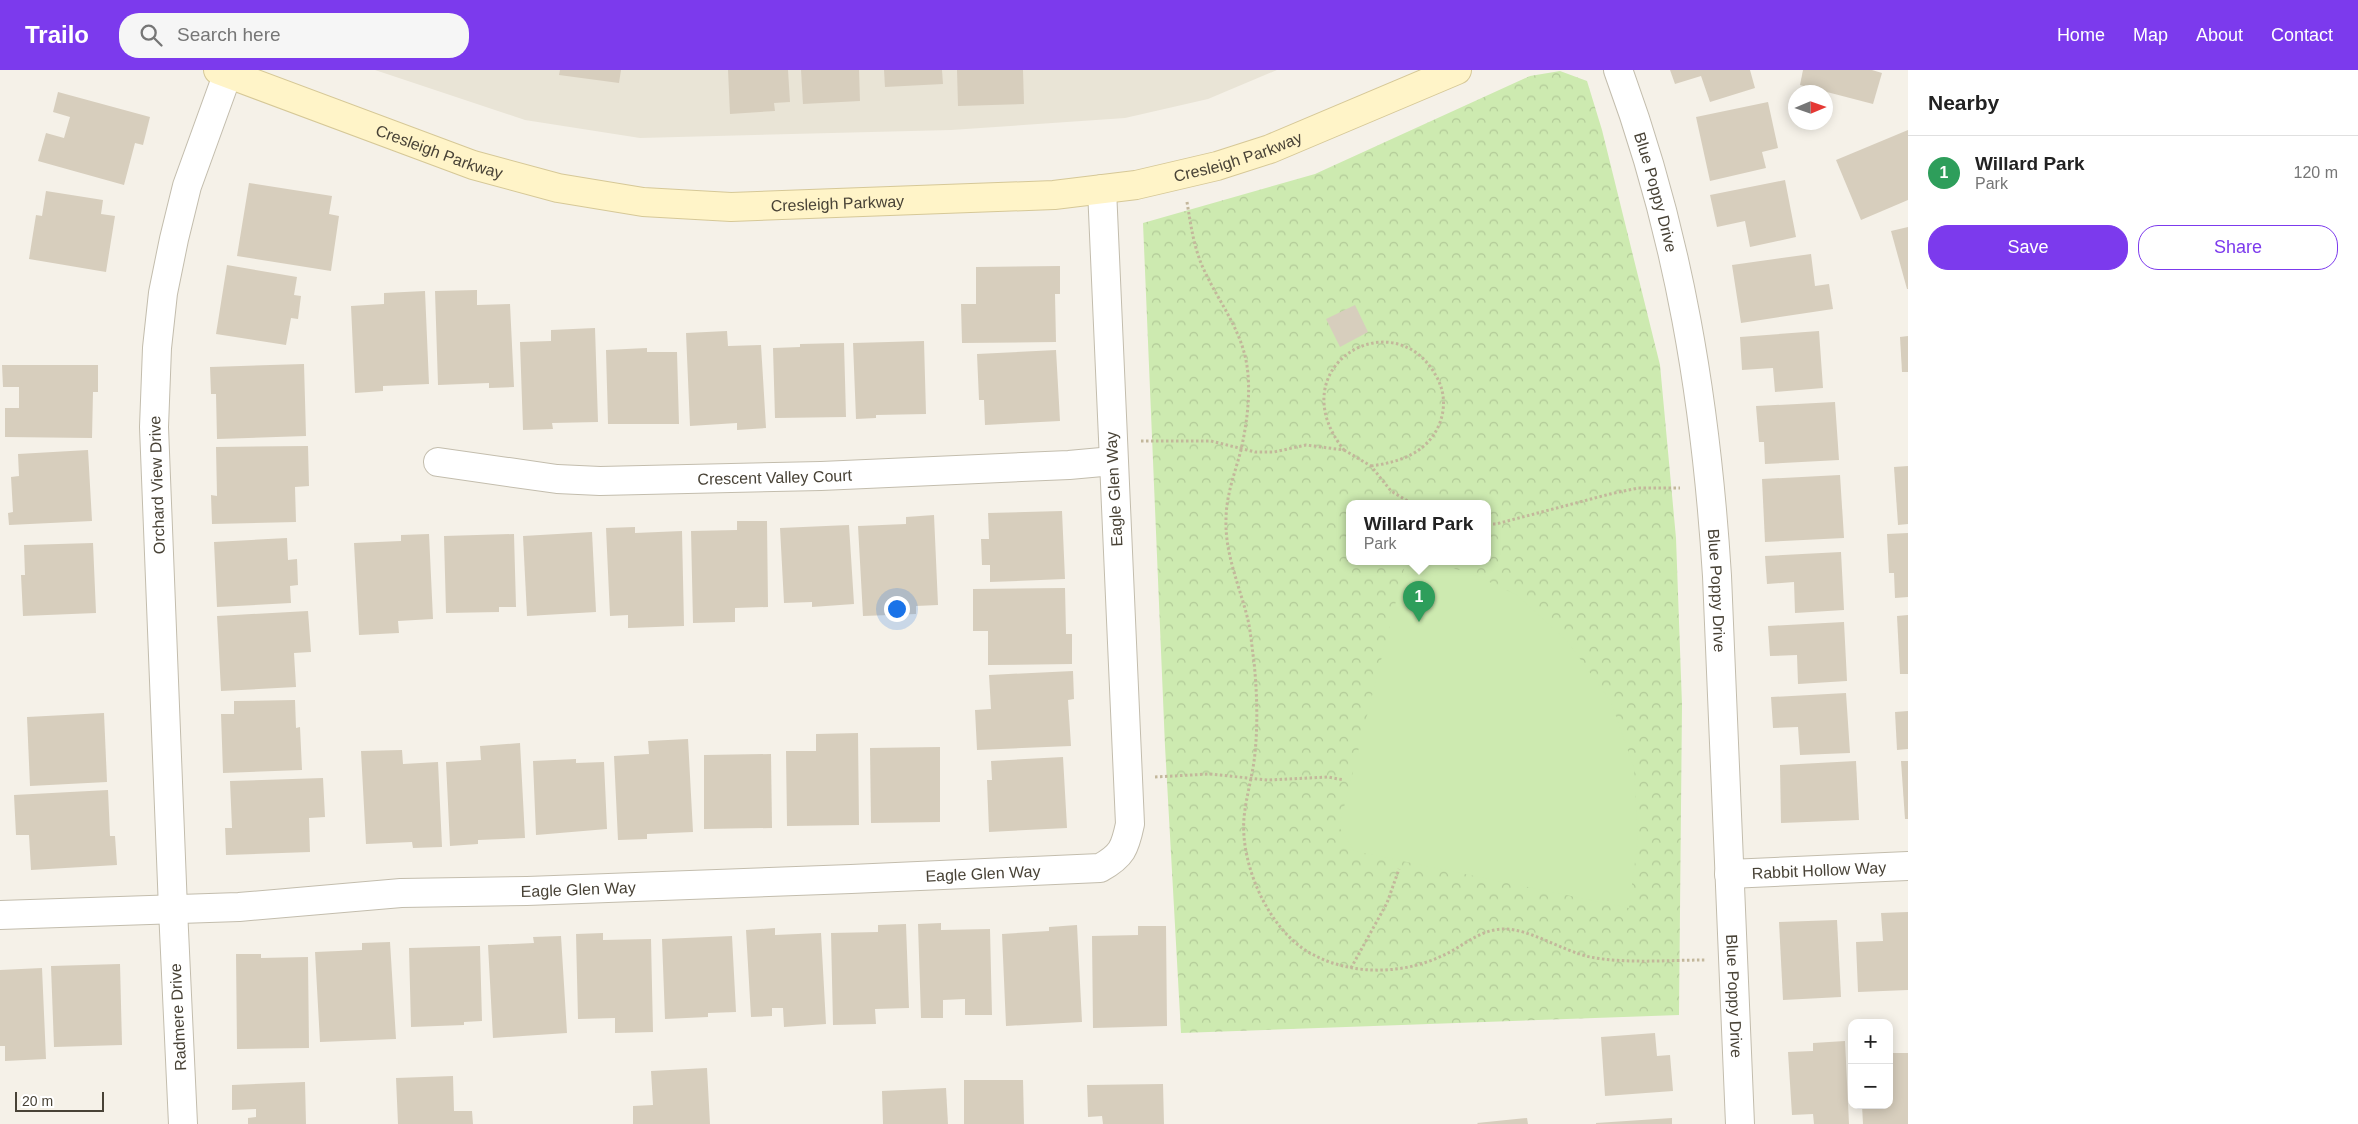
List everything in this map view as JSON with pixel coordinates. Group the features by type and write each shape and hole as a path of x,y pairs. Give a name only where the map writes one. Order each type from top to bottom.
{"street":[{"name":"Cresleigh Parkway","path":"225,71 473,165 558,188 644,202 731,207 1054,195 1136,185 1217,166 1270,149 1456,70"},
{"name":"Blue Poppy Drive","path":"1618,70 1656,186 1684,304 1698,381 1711,489 1717,576 1740,1124"},
{"name":"Orchard View Drive","path":"173,909 154,427 157,348 167,275 187,186 225,71"},
{"name":"Eagle Glen Way","path":"0,915 239,907 401,893 614,888 1100,868 1116,860 1126,844 1130,824 1112,461 1102,189"},
{"name":"Crescent Valley Court","path":"438,462 557,479 600,481 820,476 1069,465 1112,461"},
{"name":"Rabbit Hollow Way","path":"1729,874 1908,866"},
{"name":"Radmere Drive","path":"173,909 183,1124"}],"path":[{"path":"1182,174 1197,255 1230,320 1246,364 1248,397 1241,448 1231,481 1226,520 1227,540 1248,620 1253,658 1257,722 1252,778 1244,818 1244,842 1255,885 1266,906 1292,939 1309,953 1351,968 1372,971 1394,970 1415,966 1434,960 1483,933 1507,929 1521,931 1572,952 1606,959 1733,960"},
{"path":"1371,466 1401,460 1417,452 1430,441 1443,414 1444,398 1438,378 1427,360 1411,348 1394,343 1374,342 1354,349 1339,361 1328,376 1322,396 1326,419 1333,437 1344,450 1371,466 1391,491 1407,500"},
{"path":"1131,441 1211,441 1241,448 1274,452 1306,445 1344,450"},
{"path":"1491,524 1638,488 1711,489"},
{"path":"1128,779 1209,774 1281,780 1328,777 1344,780"},
{"path":"1351,968 1387,903 1398,869"}],"shaded area":[{"path":"375,70 1277,70 1208,99 1125,118 951,130 640,138 525,120"}],"green space":[{"path":"1560,71 1587,81 1602,130 1660,365 1676,538 1682,705 1679,1015 1181,1033 1165,746 1143,223 1315,174 1530,76"},
{"path":"1405,565 1439,565 1468,572 1517,595 1568,642 1611,702 1634,768 1638,839 1629,908 1354,851 1339,827"}],"building":[{"path":"560,70 621,70 619,83 559,75"},
{"path":"728,70 788,70 790,102 774,103 775,111 730,114"},
{"path":"801,70 859,70 860,101 803,104"},
{"path":"884,70 942,70 943,84 885,87"},
{"path":"957,70 1023,70 1024,104 958,106"},
{"path":"1670,70 1750,70 1755,88 1710,102 1701,76 1675,84"},
{"path":"1803,70 1872,70 1882,73 1873,104 1833,94 1833,85 1800,85"},
{"path":"58,92 150,117 143,145 135,143 124,185 38,161 46,133 64,138 70,117 53,112"},
{"path":"1768,102 1778,148 1762,152 1766,168 1710,181 1696,117"},
{"path":"1908,130 1908,200 1861,220 1836,160"},
{"path":"1785,180 1796,237 1750,247 1745,221 1717,227 1710,195"},
{"path":"249,183 332,196 329,214 339,216 331,271 237,256"},
{"path":"46,191 103,200 101,214 115,216 106,272 29,259 36,215 42,216"},
{"path":"1908,227 1908,289 1907,289 1891,231"},
{"path":"1811,254 1815,286 1829,284 1833,309 1741,323 1732,265"},
{"path":"227,265 297,277 294,295 301,296 298,319 291,318 286,345 216,334"},
{"path":"1060,266 1060,294 1055,294 1056,342 962,343 961,304 976,304 976,267"},
{"path":"477,290 477,305 510,304 514,387 489,388 489,383 438,385 435,291"},
{"path":"425,291 429,384 383,386 383,391 355,393 351,306 384,304 384,293"},
{"path":"1355,305 1368,332 1340,347 1326,319"},
{"path":"595,328 598,422 552,423 553,429 523,430 520,342 551,341 551,330"},
{"path":"727,331 728,346 761,345 766,428 737,430 737,423 690,426 686,333"},
{"path":"1819,331 1823,388 1775,392 1773,368 1742,370 1740,337"},
{"path":"1908,336 1908,372 1902,372 1900,337"},
{"path":"924,341 926,414 876,415 876,418 856,419 853,343"},
{"path":"844,343 846,417 775,418 773,348 800,347 800,344"},
{"path":"647,348 647,352 677,352 679,424 608,424 606,350"},
{"path":"1056,350 1060,421 985,425 984,400 979,400 977,354"},
{"path":"304,364 306,436 217,439 216,394 211,394 210,367"},
{"path":"2,365 98,365 98,392 93,392 92,438 5,437 5,408 19,408 19,387 3,387"},
{"path":"1835,402 1839,460 1765,464 1764,442 1759,442 1756,406"},
{"path":"308,446 309,486 295,487 296,522 212,524 211,495 217,496 216,447"},
{"path":"88,450 92,521 9,525 8,513 13,512 11,477 19,476 18,454"},
{"path":"1908,466 1908,524 1898,525 1894,467"},
{"path":"1840,475 1844,538 1765,542 1762,479"},
{"path":"1062,511 1065,579 990,582 990,565 982,565 981,539 989,539 988,513"},
{"path":"934,515 938,605 916,606 916,614 863,616 858,526 906,524 906,517"},
{"path":"737,521 767,521 768,607 735,608 735,622 693,623 691,531 737,530"},
{"path":"849,525 854,604 812,607 812,602 784,603 780,528"},
{"path":"635,527 635,533 682,531 684,626 628,628 628,615 610,616 606,528"},
{"path":"592,532 596,612 527,616 523,536"},
{"path":"1908,533 1908,597 1895,598 1894,573 1889,573 1887,534"},
{"path":"429,534 433,619 398,621 399,633 359,635 354,543 401,541 401,535"},
{"path":"514,534 516,607 499,607 499,612 446,613 444,536"},
{"path":"287,538 288,560 297,559 298,585 290,586 291,603 217,607 214,542"},
{"path":"93,543 96,613 23,616 21,575 25,575 24,545"},
{"path":"1841,552 1844,610 1795,613 1794,582 1767,584 1765,556"},
{"path":"1065,588 1066,634 1072,634 1072,664 988,665 988,631 973,631 973,589"},
{"path":"308,611 311,652 294,653 296,687 221,691 217,616"},
{"path":"1908,615 1908,674 1900,674 1897,616"},
{"path":"1844,622 1847,681 1798,684 1797,655 1770,656 1768,626"},
{"path":"1073,671 1074,699 1068,700 1071,746 977,750 975,710 991,709 989,675"},
{"path":"1846,693 1850,753 1800,755 1798,727 1773,728 1771,697"},
{"path":"295,700 296,728 300,727 302,770 223,773 221,714 234,714 234,701"},
{"path":"1908,711 1908,749 1897,750 1895,712"},
{"path":"104,713 107,782 30,786 27,717"},
{"path":"858,733 859,825 787,826 786,751 816,751 816,734"},
{"path":"688,739 693,832 647,834 647,839 618,840 614,756 649,754 648,741"},
{"path":"520,743 525,838 478,840 478,844 450,846 446,762 481,760 480,746"},
{"path":"940,747 940,822 871,823 870,748"},
{"path":"402,750 403,764 438,762 442,847 413,848 412,842 366,844 361,751"},
{"path":"771,754 772,828 704,829 704,755"},
{"path":"1063,757 1067,828 989,832 987,780 992,780 991,761"},
{"path":"576,759 576,763 604,762 607,829 536,835 533,761"},
{"path":"1856,761 1859,820 1781,823 1780,765"},
{"path":"1901,761 1908,761 1908,819 1905,819"},
{"path":"323,778 325,817 309,818 310,852 226,855 225,828 232,828 230,781"},
{"path":"108,790 110,836 115,836 117,865 31,870 29,835 16,835 14,795"},
{"path":"1908,912 1908,990 1858,992 1856,942 1883,941 1881,913"},
{"path":"1837,920 1841,997 1783,1000 1779,922"},
{"path":"941,923 941,930 990,929 992,1015 965,1015 965,999 943,1000 943,1018 921,1018 918,924"},
{"path":"906,924 909,1008 875,1009 876,1024 833,1025 831,933 878,932 878,925"},
{"path":"1077,925 1082,1022 1006,1026 1002,934 1049,931 1049,927"},
{"path":"1138,926 1166,926 1167,1026 1093,1028 1092,936 1138,935"},
{"path":"775,928 775,935 821,933 826,1024 784,1027 783,1008 772,1008 772,1016 751,1017 746,930"},
{"path":"603,933 603,940 651,939 653,1032 615,1033 615,1018 578,1019 576,934"},
{"path":"561,936 567,1033 493,1038 488,945 534,943 533,937"},
{"path":"732,936 736,1012 708,1013 708,1017 665,1019 662,939"},
{"path":"390,942 396,1039 320,1042 315,952 362,950 362,943"},
{"path":"480,946 482,1021 464,1022 464,1025 411,1027 409,948"},
{"path":"236,954 261,954 261,958 308,957 309,1048 237,1049"},
{"path":"120,964 122,1045 54,1047 51,966"},
{"path":"42,968 46,1059 5,1061 5,1046 0,1046 0,970"},
{"path":"1655,1033 1657,1056 1670,1055 1673,1091 1605,1096 1601,1037"},
{"path":"1845,1041 1849,1124 1814,1124 1813,1114 1792,1115 1788,1052 1813,1051 1813,1043"},
{"path":"1893,1053 1908,1053 1908,1124 1863,1124 1862,1109 1893,1109"},
{"path":"707,1068 710,1124 633,1124 633,1106 653,1105 651,1071"},
{"path":"453,1076 454,1111 472,1111 473,1124 398,1124 396,1078"},
{"path":"964,1080 1023,1080 1024,1124 964,1124"},
{"path":"305,1082 306,1124 248,1124 248,1118 256,1117 256,1109 232,1110 232,1085"},
{"path":"1163,1084 1164,1124 1103,1124 1102,1116 1088,1117 1087,1085"},
{"path":"946,1088 948,1124 883,1124 882,1091"},
{"path":"1527,1118 1528,1124 1477,1123"},
{"path":"1672,1118 1672,1124 1596,1124 1596,1123"}],"place":[{"name":"Willard Park","path":"1419,622"}]}
